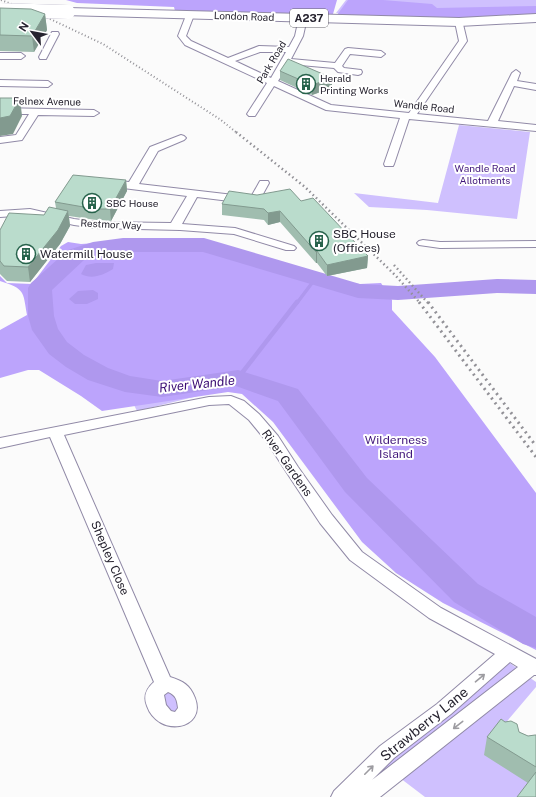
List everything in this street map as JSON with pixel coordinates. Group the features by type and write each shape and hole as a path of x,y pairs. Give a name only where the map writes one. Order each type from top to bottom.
{"main road":[{"name":"London Road","path":"0,10 459,22 536,18"}],"street":[{"name":"Wandle Road","path":"190,15 182,36 184,40 329,108 536,128"},
{"name":"Park Road","path":"252,114 286,61 299,36 302,18"},
{"path":"389,164 408,115 463,41 459,22"},
{"path":"43,57 55,34"},
{"path":"227,61 259,49 291,50"},
{"path":"337,66 348,51 381,54"},
{"path":"0,56 21,56"},
{"path":"286,61 337,66 341,70 358,72"},
{"path":"492,123 516,73"},
{"path":"512,83 536,87"},
{"path":"0,84 48,84"},
{"name":"Felnex Avenue","path":"0,111 94,113"},
{"path":"0,140 19,138 35,112"},
{"path":"132,186 154,149 181,138"},
{"path":"94,182 254,201 264,183"},
{"path":"175,226 193,194"},
{"name":"Restmor Way","path":"0,214 30,212 74,222 96,225 175,226 242,232 290,248"},
{"path":"423,243 440,245 536,244"},
{"name":"River Gardens","path":"0,443 209,401 221,399 231,400 239,404 254,417 273,439 292,470 326,519 356,556 436,613 534,667"},
{"name":"Shepley Close","path":"55,432 164,684"},
{"name":"Strawberry Lane","path":"341,797 387,752 444,709 509,653"},
{"name":"Strawberry Lane","path":"365,797 534,667"}],"green space":[{"path":"66,0 337,0 333,14 175,11 174,7 77,3"},
{"path":"346,0 536,0 536,15 361,16 336,13"},
{"path":"348,0 383,0 432,4 437,8 536,6 536,15 458,18 337,15"},
{"name":"Wandle Road Allotments","path":"459,125 530,132 517,219 427,210 369,207 354,193 438,203"},
{"name":"Wilderness Island","path":"161,239 213,242 324,281 360,284 381,283 392,300 392,310 435,357 536,493 536,650 443,603 396,573 362,542 273,422 242,394 228,392 102,411 39,370 28,370 0,378 0,330 27,315 25,301 21,292 14,286 0,281 0,276 7,283 32,284 61,246 68,242 81,244"},
{"path":"198,396 137,411 134,405"},
{"path":"504,659 521,671 390,773 344,797"},
{"path":"526,675 536,682 536,687 503,726 536,797 425,797 400,778"},
{"path":"169,689 179,702 178,711 168,710 161,696"}],"shaded area":[{"path":"96,263 114,263 113,269 93,277 81,274 86,265"},
{"path":"93,290 98,293 98,299 87,304 75,304 69,299 78,291"}],"building":[{"path":"0,8 31,9 45,14 32,36 0,35"},
{"path":"288,59 332,78 312,85 280,71"},
{"path":"0,98 20,98 10,116 0,118"},
{"path":"73,175 126,180 110,209 95,209 55,202"},
{"path":"290,189 301,201 313,198 368,256 327,265 317,251 316,252 280,211 268,213 264,209 222,204 229,191 257,195"},
{"path":"49,207 68,211 58,230 28,267 4,266 0,261 0,230 9,213 44,215"},
{"path":"501,719 505,722 511,721 517,724 519,732 528,736 536,735 536,767 487,737"},
{"path":"536,772 536,797 517,797"}],"waterway":[{"name":"River Wandle","path":"536,287 497,286 398,293 358,291 204,245 123,245 93,249 76,255 40,288 41,316 45,330 58,348 75,361 98,374 125,384 162,389 238,378 288,395 356,485 466,593 536,634"},
{"path":"297,303 315,279"},
{"path":"238,378 297,302"}],"railway":[{"path":"1,0 46,17 103,44 221,120 237,133"},
{"path":"236,132 305,187 396,276 420,303"},
{"path":"394,265 428,303"},
{"path":"419,302 536,457"},
{"path":"428,302 536,446"}],"place":[{"name":"Herald Printing Works","path":"306,84"},
{"name":"SBC House","path":"92,203"},
{"name":"SBC House (Offices)","path":"319,241"},
{"name":"Watermill House","path":"26,254"}]}
